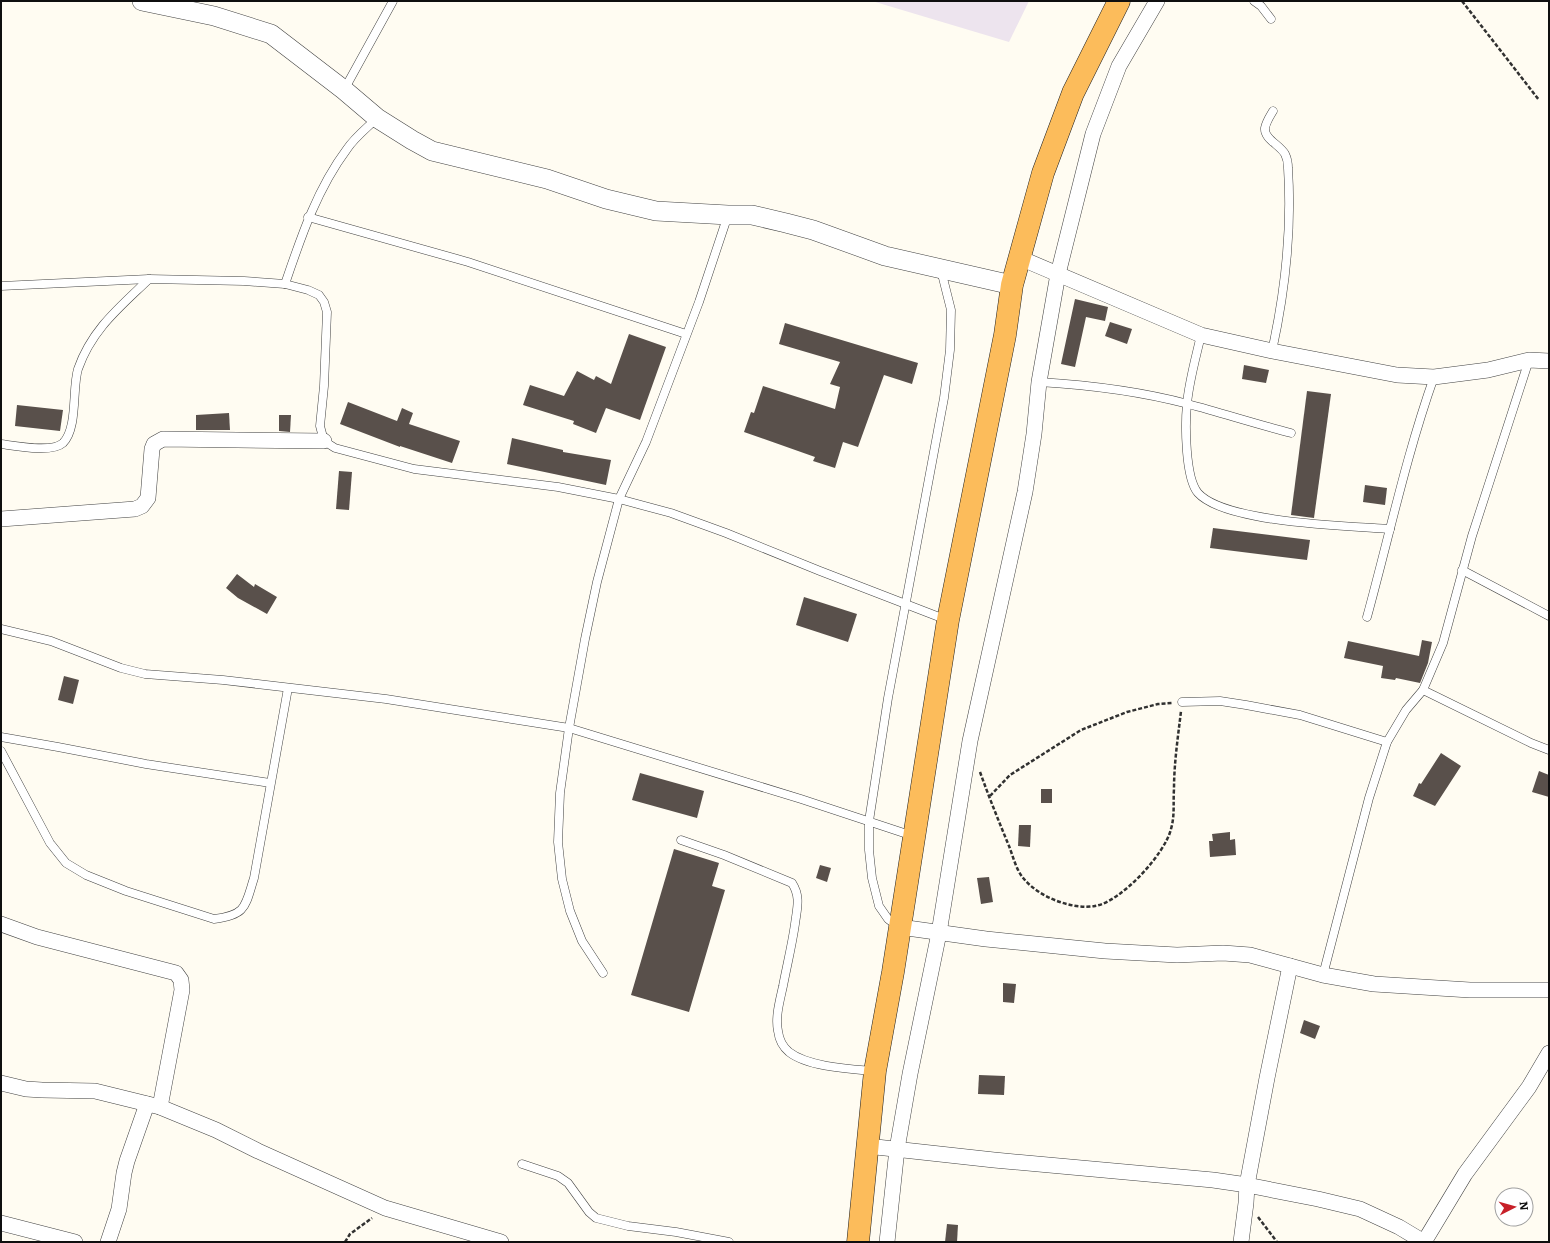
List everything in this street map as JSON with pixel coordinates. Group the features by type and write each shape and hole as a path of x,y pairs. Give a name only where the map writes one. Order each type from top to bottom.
{"highway":[{"path":"858,1242 875,1071 900,927 948,620 1006,335 1012,285 1043,173 1073,93 1118,1"}],"street":[{"path":"142,1 214,16 271,34 344,90 377,118 432,151 546,179 606,199 656,211 752,215 813,230 885,256 1012,285"},
{"path":"887,1242 897,1149 913,1059 939,933 970,741 1025,492 1034,434 1039,382 1058,274 1093,134 1120,66 1157,1"},
{"path":"1020,258 1200,335 1272,351 1397,375 1434,377 1488,370 1529,360 1549,361"},
{"path":"1,519 135,509 142,506 148,498 152,448 154,444 163,439 324,441"},
{"path":"1,924 37,937 176,973 180,977 182,990 153,1106 127,1161 119,1209 108,1242"},
{"path":"900,927 986,940 1105,951 1177,955 1223,953 1250,954 1323,975 1381,985 1470,990 1549,990"},
{"path":"1241,1242 1247,1185 1290,966"},
{"path":"867,1146 994,1160 1213,1180 1247,1185 1360,1209 1399,1227 1424,1242 1466,1174 1529,1087 1549,1054"},
{"path":"1,1083 26,1089 96,1091 153,1106 216,1130 258,1151 385,1208 501,1242"},
{"path":"1,1223 74,1242"}],"lane":[{"path":"344,90 393,1"},
{"path":"1254,1 1261,6 1271,19"},
{"path":"1272,351 1285,276 1290,197 1286,155 1265,132 1265,127 1273,111"},
{"path":"285,284 308,217 329,177 348,148 377,118"},
{"path":"603,973 582,941 570,911 562,879 558,842 560,793 569,728 584,639 619,499 646,442 699,302 728,215"},
{"path":"308,217 468,262 686,334"},
{"path":"900,927 888,919 879,906 872,878 868,850 869,821 888,698 907,604 944,398 950,350 951,310 941,269"},
{"path":"1,444 49,448 58,447 64,442 70,431 78,370 97,331 112,314 150,280"},
{"path":"1,286 150,280 244,281 285,284 308,290 319,295 324,302 327,312 324,386 320,426 324,441 335,448 414,469 558,487 619,499 671,513 719,530 948,620"},
{"path":"1200,335 1187,403 1188,461 1191,478 1197,492 1207,501 1219,507 1242,514 1270,519 1390,529"},
{"path":"1323,975 1369,798 1387,742 1406,710 1423,690 1443,643 1472,536 1529,360"},
{"path":"1367,617 1418,424 1434,377"},
{"path":"1039,382 1076,384 1112,389 1187,403 1291,433"},
{"path":"1462,570 1549,616"},
{"path":"1,629 51,641 121,668 145,674 223,680 386,699 569,728 801,799 914,836"},
{"path":"1,751 50,843 66,863 86,875 126,891 214,919 226,918 237,914 245,904 254,878 288,688"},
{"path":"1423,690 1531,743 1549,750"},
{"path":"1182,702 1220,701 1300,715 1387,742"},
{"path":"1,737 146,764 270,783"},
{"path":"681,840 738,860 792,883 797,891 797,904 793,935 779,1002 778,1031 782,1044 790,1053 807,1061 838,1068 875,1071"},
{"path":"522,1164 558,1176 568,1183 589,1212 596,1218 628,1226 676,1232 729,1242"}],"path":[{"path":"1462,1 1538,100"},
{"path":"979,768 1002,830 1024,879 1046,897 1057,902 1081,907 1096,906 1108,902 1148,869 1163,846 1171,830 1174,810 1176,762 1182,702 1158,704 1126,712 1081,730 1010,775 990,796"},
{"path":"1246,1203 1277,1242"},
{"path":"345,1242 350,1234 385,1208"}],"shaded area":[{"path":"872,1 1029,1 1009,42"}],"building":[{"path":"1075,299 1108,307 1105,321 1086,317 1075,367 1061,364"},
{"path":"1110,322 1132,329 1127,344 1105,336"},
{"path":"785,323 918,363 912,384 884,375 858,447 843,442 835,468 813,461 815,457 744,432 751,412 754,413 763,386 835,409 840,387 830,384 840,362 779,344"},
{"path":"629,334 666,347 640,420 606,408 596,433 573,424 574,421 523,405 530,385 564,396 577,371 594,380 596,376 611,384"},
{"path":"1244,365 1269,370 1266,383 1242,379"},
{"path":"1307,391 1331,394 1314,518 1291,515"},
{"path":"348,402 397,421 402,408 413,413 409,424 460,441 452,463 400,447 340,424"},
{"path":"17,405 63,410 60,431 15,426"},
{"path":"229,413 230,430 196,430 196,415"},
{"path":"279,415 291,415 290,432 279,431"},
{"path":"512,438 563,450 563,452 611,460 606,485 507,464"},
{"path":"339,471 352,472 349,510 336,509"},
{"path":"1365,485 1387,488 1385,505 1363,502"},
{"path":"1213,528 1310,540 1307,560 1210,548"},
{"path":"237,574 254,587 255,584 277,597 267,614 238,598 226,588"},
{"path":"804,597 857,614 848,642 796,625"},
{"path":"1422,640 1432,642 1428,663 1420,683 1396,678 1395,680 1381,678 1383,666 1344,658 1348,641 1419,656"},
{"path":"64,676 79,680 73,704 58,700"},
{"path":"1441,753 1461,766 1435,806 1413,796 1419,783 1421,784"},
{"path":"1539,771 1549,775 1549,797 1532,792"},
{"path":"640,773 704,791 697,818 632,800"},
{"path":"1041,789 1052,789 1052,803 1041,803"},
{"path":"1019,825 1031,825 1030,847 1018,846"},
{"path":"1230,832 1230,840 1235,839 1236,855 1210,857 1209,841 1213,841 1212,834"},
{"path":"674,849 719,863 712,886 725,890 689,1012 631,995"},
{"path":"820,865 831,868 827,882 816,878"},
{"path":"989,877 993,902 981,904 977,878"},
{"path":"1003,983 1016,984 1014,1003 1003,1002"},
{"path":"1304,1020 1320,1026 1315,1039 1300,1033"},
{"path":"979,1075 1005,1076 1004,1095 978,1094"},
{"path":"947,1224 958,1225 957,1242 945,1242"}]}
